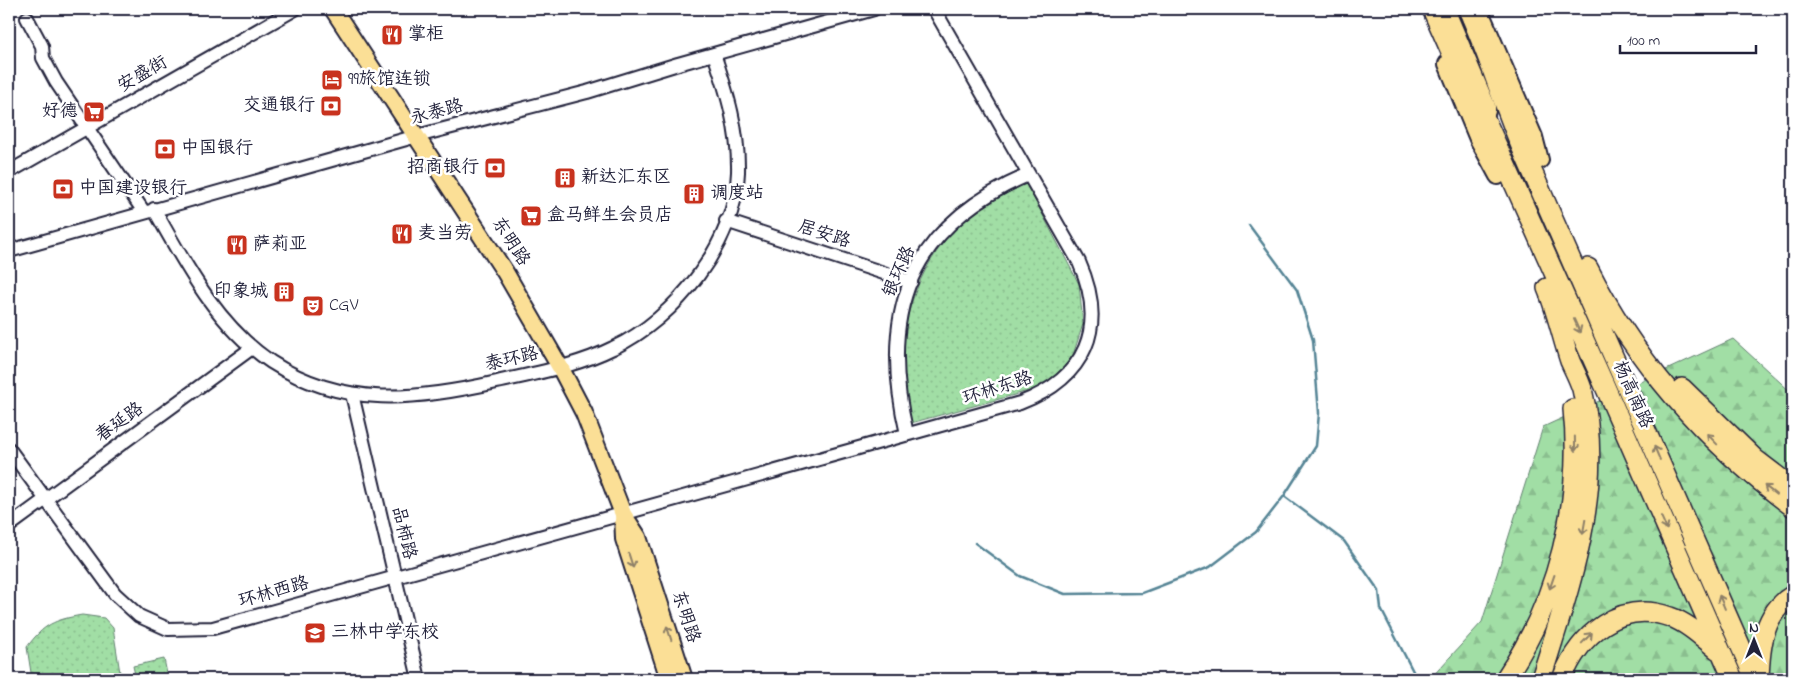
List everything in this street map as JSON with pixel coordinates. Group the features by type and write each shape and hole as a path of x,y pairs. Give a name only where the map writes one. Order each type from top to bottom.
{"highway":[{"name":"杨高南路","path":"1432,9 1455,71 1486,122 1603,382 1733,679"},
{"name":"杨高南路","path":"1468,9 1489,56 1507,112 1757,679"},
{"path":"1489,56 1528,144 1540,160 1596,284 1641,355 1661,364 1701,407 1751,466 1793,507"},
{"path":"1455,71 1559,317 1570,360 1582,388 1586,412 1589,478 1585,521 1575,566 1541,679"},
{"path":"1505,679 1526,642 1553,578 1564,541 1571,501 1575,448 1570,360"},
{"path":"1751,466 1793,488"},
{"path":"1757,679 1766,628 1772,615 1793,595"},
{"path":"1562,679 1569,660 1584,640 1601,624 1628,614 1656,613 1670,616 1684,623 1721,652"}],"main road":[{"name":"东明路","path":"333,9 505,272 560,367 587,421 623,514 638,537 684,679"},
{"name":"杨高南路","path":"1423,9 1455,71"},
{"name":"杨高南路","path":"1446,9 1487,106 1486,122"},
{"name":"杨高南路","path":"1456,9 1497,102 1507,112"},
{"path":"1479,9 1534,137 1540,160"},
{"name":"东明路","path":"623,514 624,539 669,679"}],"street":[{"name":"安盛街","path":"9,172 295,9"},
{"name":"永泰路","path":"9,251 417,136 587,92 874,9"},
{"name":"环林东路","path":"623,514 1020,403 1042,395 1059,384 1074,368 1084,351 1090,332 1092,314 1087,280 934,9"},
{"name":"泰环路","path":"27,18 42,46 43,58 86,128 149,211 200,287 234,331 252,348 295,376 352,394 406,398 439,395 560,367 613,348 657,321 678,302 695,281 714,248 734,199 738,175 737,147 732,115 714,54"},
{"name":"银环路","path":"907,434 896,365 900,320 911,282 928,250 962,212 989,193 1028,175"},
{"name":"居安路","path":"726,221 911,282"},
{"name":"春延路","path":"9,526 252,348"},
{"name":"品柿路","path":"352,394 419,679"},
{"name":"环林西路","path":"9,449 115,594 139,616 168,629 213,628 623,514"}],"green space":[{"path":"1026,183 1079,284 1083,324 1073,355 1056,378 1036,389 911,423 903,386 903,342 912,300 921,280 943,243 965,219"},
{"path":"1733,339 1793,394 1793,679 1430,679 1482,622 1543,427"},
{"path":"82,615 104,618 113,628 121,679 32,679 27,647 50,624"},
{"path":"164,659 168,679 136,679 133,666"}],"waterway":[{"path":"975,543 1020,576 1065,594 1142,593 1210,567 1256,532 1284,496 1316,446 1319,413 1313,340 1297,290 1249,225"},
{"path":"1284,496 1344,541 1379,591 1381,609 1417,679"}],"place":[{"name":"掌柜","path":"392,35"},
{"name":"99旅馆连锁","path":"332,80"},
{"name":"交通银行","path":"331,106"},
{"name":"好德","path":"94,112"},
{"name":"中国银行","path":"165,149"},
{"name":"招商银行","path":"495,168"},
{"name":"新达汇东区","path":"565,178"},
{"name":"中国建设银行","path":"63,189"},
{"name":"调度站","path":"694,194"},
{"name":"盒马鲜生会员店","path":"531,216"},
{"name":"麦当劳","path":"402,234"},
{"name":"萨莉亚","path":"237,245"},
{"name":"印象城","path":"284,292"},
{"name":"CGV","path":"313,306"},
{"name":"三林中学东校","path":"315,633"}]}
